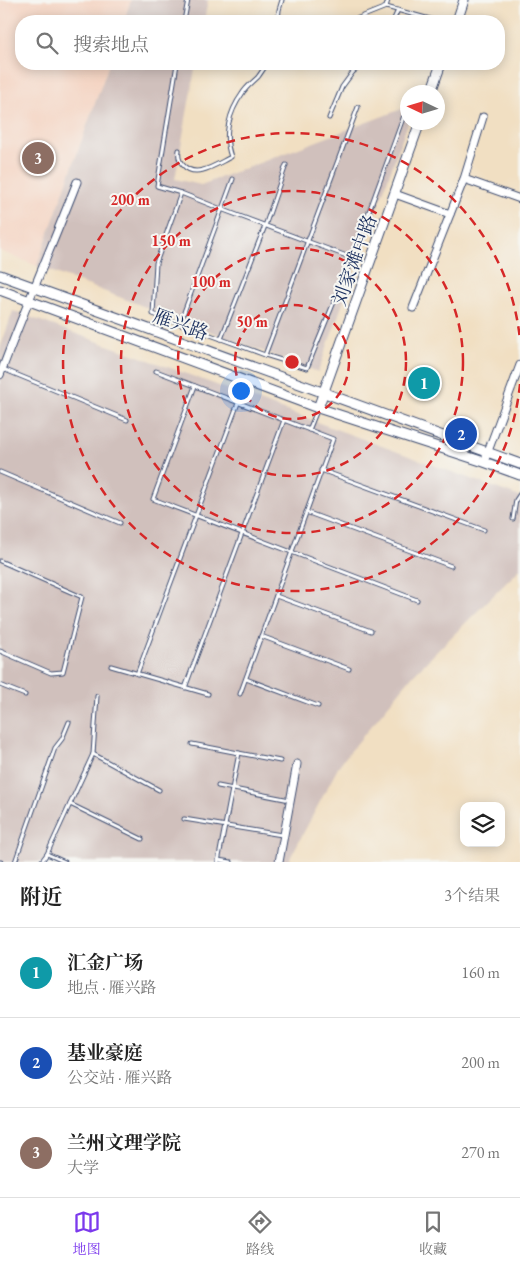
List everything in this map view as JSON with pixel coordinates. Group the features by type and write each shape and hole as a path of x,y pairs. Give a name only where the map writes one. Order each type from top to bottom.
{"main road":[{"path":"459,15 464,0"},
{"path":"434,85 440,70"},
{"name":"刘家滩中路","path":"318,408 417,130"},
{"name":"雁兴路","path":"0,275 520,464"},
{"name":"雁兴路","path":"0,290 318,408 484,462 520,476"}],"street":[{"path":"413,308 464,179 483,117"},
{"path":"464,179 520,199"},
{"path":"1,372 19,323 78,182"},
{"path":"395,194 450,214"},
{"path":"484,462 520,365"},
{"path":"279,862 297,764"}],"lane":[{"path":"185,15 188,0"},
{"path":"279,15 282,0"},
{"path":"386,7 388,0"},
{"path":"367,15 386,7 416,15"},
{"path":"396,15 398,10"},
{"path":"176,70 157,186 181,193 352,258"},
{"path":"179,150 181,163 187,169 195,172 231,157 227,136 234,108 242,93 262,70"},
{"path":"330,118 342,86 355,70"},
{"path":"265,355 358,107"},
{"path":"181,193 156,263 153,314 265,355 307,368 352,258 400,126"},
{"path":"221,339 265,226 286,165"},
{"path":"180,323 233,179"},
{"path":"156,371 333,439 240,694"},
{"path":"1,372 128,420"},
{"path":"195,386 153,499 417,600"},
{"path":"137,674 238,403"},
{"path":"309,430 318,408"},
{"path":"185,688 284,420"},
{"path":"321,470 484,530"},
{"path":"0,472 120,523"},
{"path":"513,519 516,500 520,494"},
{"path":"306,512 451,566"},
{"path":"0,561 82,597 63,672 50,673 0,651"},
{"path":"276,596 371,631"},
{"path":"261,636 348,669"},
{"path":"111,666 208,694"},
{"path":"246,679 318,706"},
{"path":"0,685 25,695"},
{"path":"41,862 47,854 93,754 97,696"},
{"path":"15,862 55,748 62,739 69,722"},
{"path":"192,744 280,761"},
{"path":"231,862 218,861 239,753"},
{"path":"93,754 159,790"},
{"path":"218,786 290,800"},
{"path":"70,804 142,839"},
{"path":"184,819 284,836"},
{"path":"47,854 65,862"}],"shaded area":[{"path":"0,0 131,0 126,15 15,15 15,70 107,70 37,266 0,251"},
{"path":"131,0 208,0 205,15 126,15"},
{"path":"107,70 195,70 175,179 201,185 400,110 400,130 405,130 318,372 37,266"},
{"path":"13,311 520,497 520,569 414,674 340,764 288,862 0,862 0,349"}],"place":[{"name":"兰州文理学院","path":"38,158"},
{"name":"汇金广场","path":"424,383"},
{"name":"基业豪庭","path":"461,434"}]}
